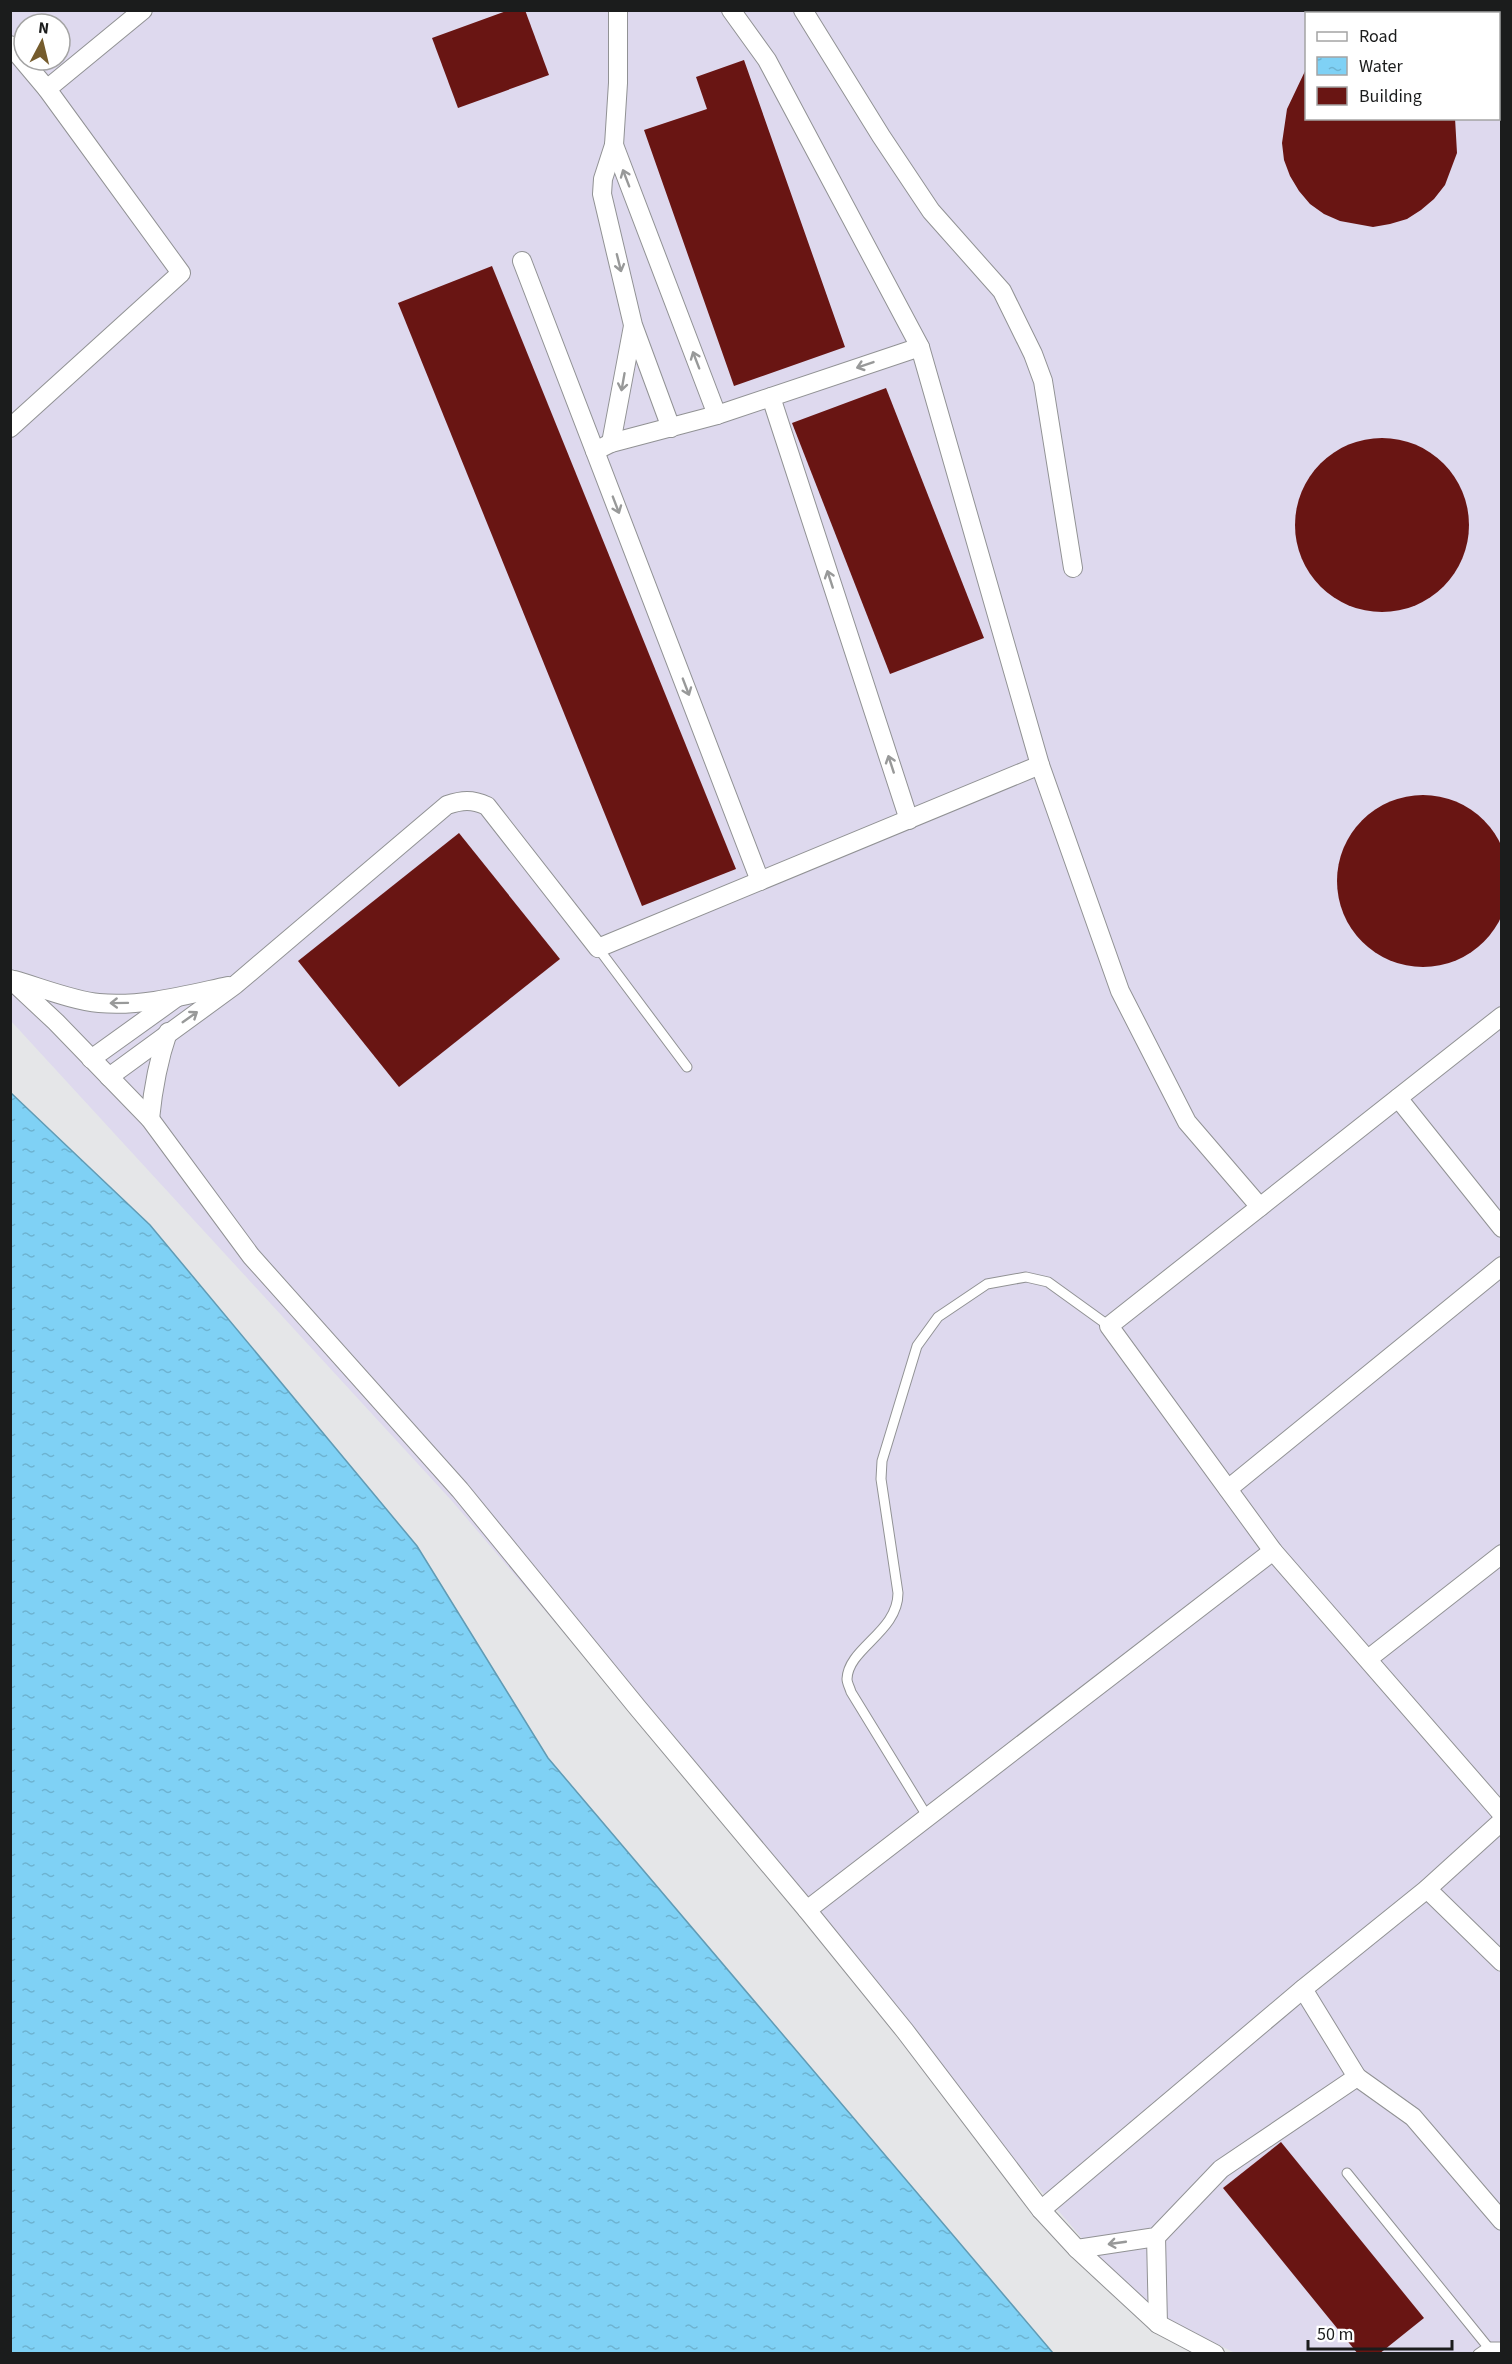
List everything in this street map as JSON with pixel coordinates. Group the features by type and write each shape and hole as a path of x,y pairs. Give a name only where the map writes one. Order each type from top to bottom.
{"street":[{"path":"47,89 143,10"},
{"path":"731,10 767,60 920,347 1040,765 1120,991 1187,1122 1260,1207"},
{"path":"803,10 881,136 931,211 1002,291 1023,333 1043,381 1073,567"},
{"path":"618,12 618,83 614,145 603,179 602,194 633,325 671,428"},
{"path":"10,45 47,89 181,273 10,428"},
{"path":"614,145 717,415"},
{"path":"522,261 603,447 760,881"},
{"path":"603,447 633,325"},
{"path":"603,447 717,415 920,347"},
{"path":"771,397 909,820"},
{"path":"109,1077 235,985 447,805 461,800 475,801 487,806 598,948 1040,765"},
{"path":"10,979 96,1003 122,1004 177,997 235,985"},
{"path":"10,979 56,1022 150,1119 251,1256 460,1490 807,1910 905,2031 1041,2210 1077,2248 1158,2324 1215,2354"},
{"path":"91,1059 177,997"},
{"path":"1502,1016 1109,1326 1273,1551 1502,1814"},
{"path":"150,1119 153,1083 168,1032"},
{"path":"1398,1098 1502,1228"},
{"path":"1228,1489 1502,1266"},
{"path":"807,1910 1273,1551"},
{"path":"1368,1659 1502,1554"},
{"path":"1041,2210 1303,1989 1428,1889 1502,1821"},
{"path":"1428,1889 1502,1962"},
{"path":"1303,1989 1357,2077 1394,2101 1413,2117 1502,2221"},
{"path":"1077,2248 1156,2237 1221,2169 1357,2077"},
{"path":"1156,2237 1158,2324"}],"lane":[{"path":"598,948 687,1067"},
{"path":"927,1816 851,1692 847,1680 850,1666 894,1616 898,1605 881,1479 882,1461 917,1346 938,1317 987,1284 1026,1277 1048,1282 1109,1326"},
{"path":"1347,2173 1488,2347 1497,2354"},
{"path":"1479,2354 1488,2347 1502,2347"}],"shaded area":[{"path":"11,11 1501,11 1501,2353 1235,2353 1146,2308 1118,2280 452,1501 11,1021"}],"water":[{"path":"10,1092 150,1225 417,1546 548,1758 1053,2353 11,2353"}],"building":[{"path":"509,10 525,10 549,75 458,108 432,38"},
{"path":"744,60 845,347 734,386 644,130 707,109 696,77"},
{"path":"1305,71 1305,120 1455,120 1457,153 1445,185 1434,199 1407,219 1373,227 1340,221 1310,204 1290,176 1284,160 1282,143 1287,109"},
{"path":"492,266 736,869 642,906 398,303"},
{"path":"886,388 984,638 890,674 792,423"},
{"path":"1382,438 1399,439 1415,444 1444,463 1463,492 1468,508 1468,542 1463,558 1444,587 1415,606 1399,611 1382,612 1365,611 1349,606 1320,587 1301,558 1296,542 1295,525 1296,508 1301,492 1320,463 1349,444 1365,439"},
{"path":"1423,795 1456,801 1471,809 1484,820 1495,833 1503,848 1509,881 1503,914 1495,929 1484,942 1471,953 1456,961 1423,967 1390,961 1375,953 1362,942 1351,929 1343,914 1337,881 1343,848 1351,833 1362,820 1375,809 1390,801"},
{"path":"459,833 560,959 399,1087 298,961"},
{"path":"1281,2142 1424,2318 1379,2354 1358,2354 1223,2188"}]}
